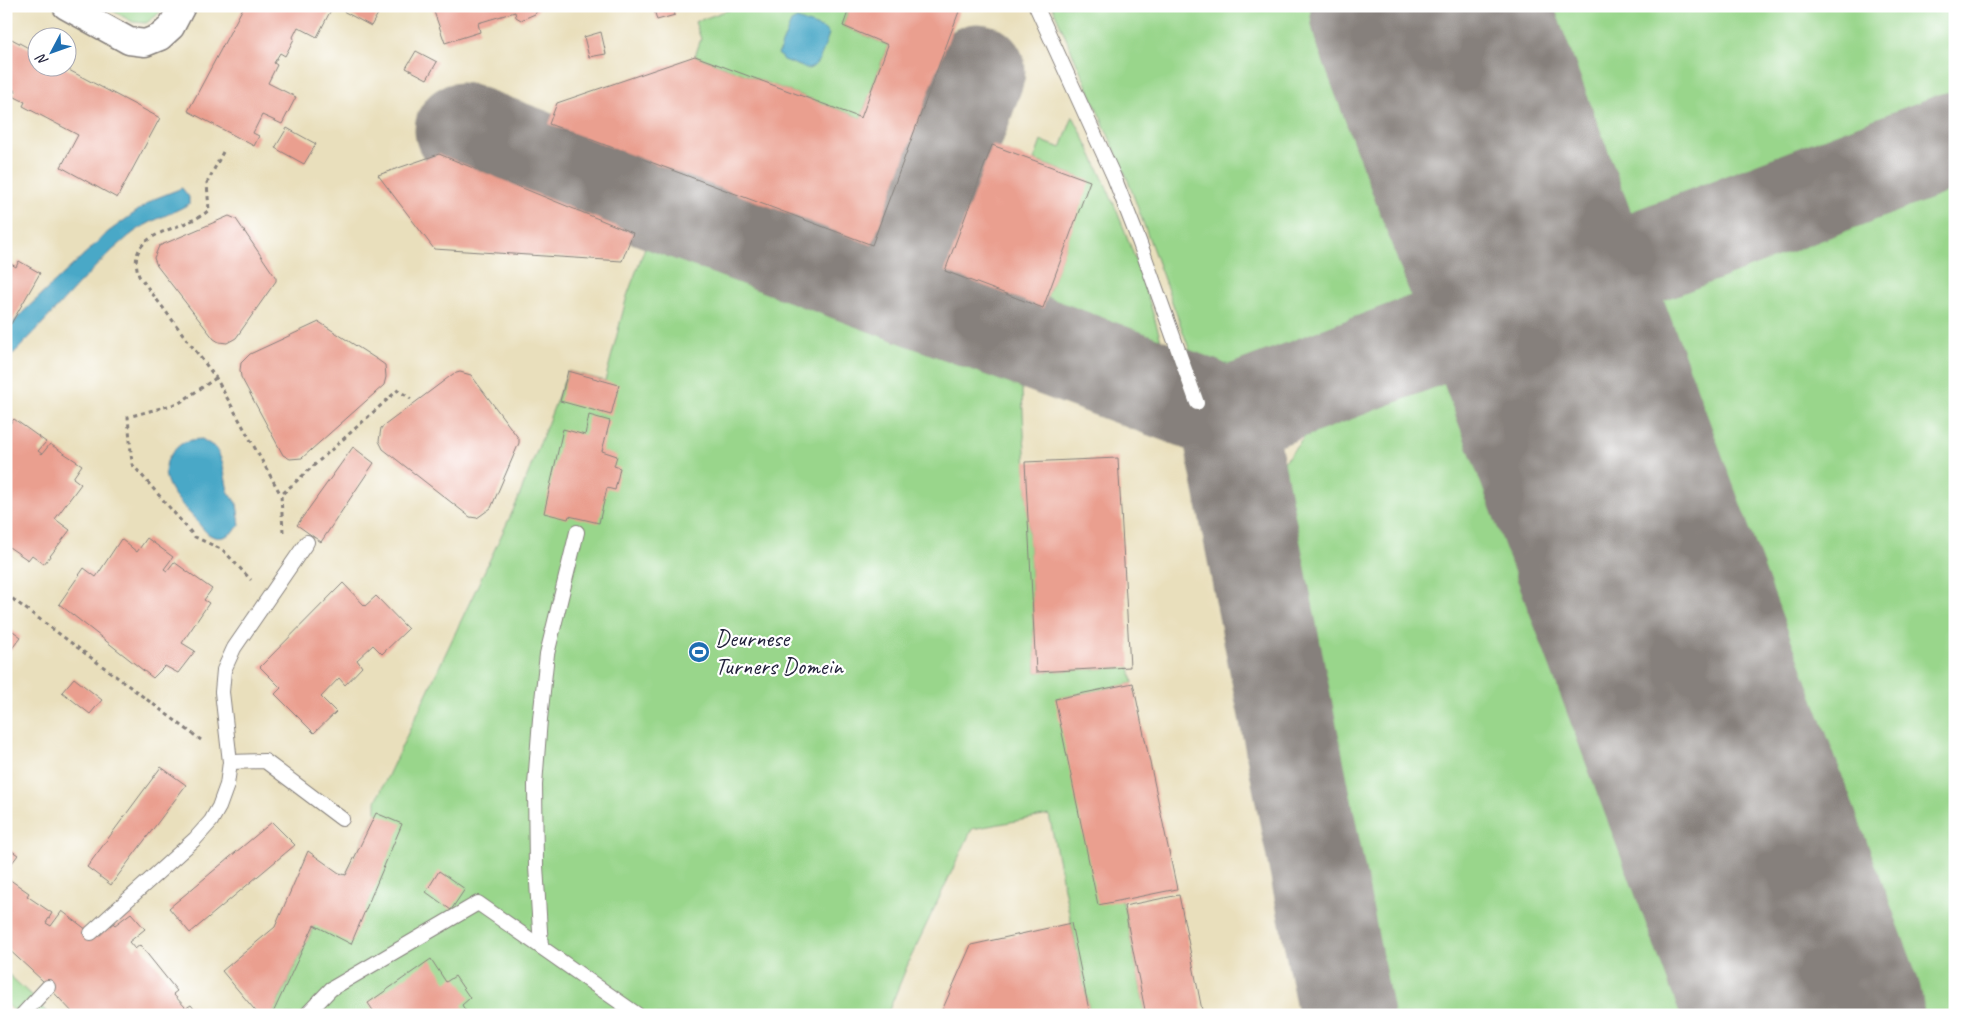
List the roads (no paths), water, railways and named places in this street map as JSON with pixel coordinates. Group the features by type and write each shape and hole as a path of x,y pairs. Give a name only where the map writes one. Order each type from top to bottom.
{"street":[{"path":"66,6 129,41 145,43 160,37 171,27 182,6"}],"lane":[{"path":"1036,6 1114,177 1197,403"},
{"path":"541,947 536,866 535,785 540,719 547,654 577,532"},
{"path":"91,933 195,839 211,821 219,807 227,785 230,762 222,692 224,670 234,648 307,542"},
{"path":"230,762 265,761 342,819"},
{"path":"306,1015 331,989 478,903 638,1015"},
{"path":"22,1015 48,987"}],"water":[{"path":"797,19 824,29 829,34 819,60 808,69 783,60 778,54 791,22"},
{"path":"182,188 189,197 189,204 143,226 129,236 81,281 6,361 6,331 22,313 108,232 154,199"},
{"path":"202,439 216,448 222,461 228,491 237,504 240,525 231,534 219,538 206,532 181,504 166,479 167,462 172,453 185,442"}],"place":[{"name":"Deurnese Turners Domein","path":"699,652"}]}
